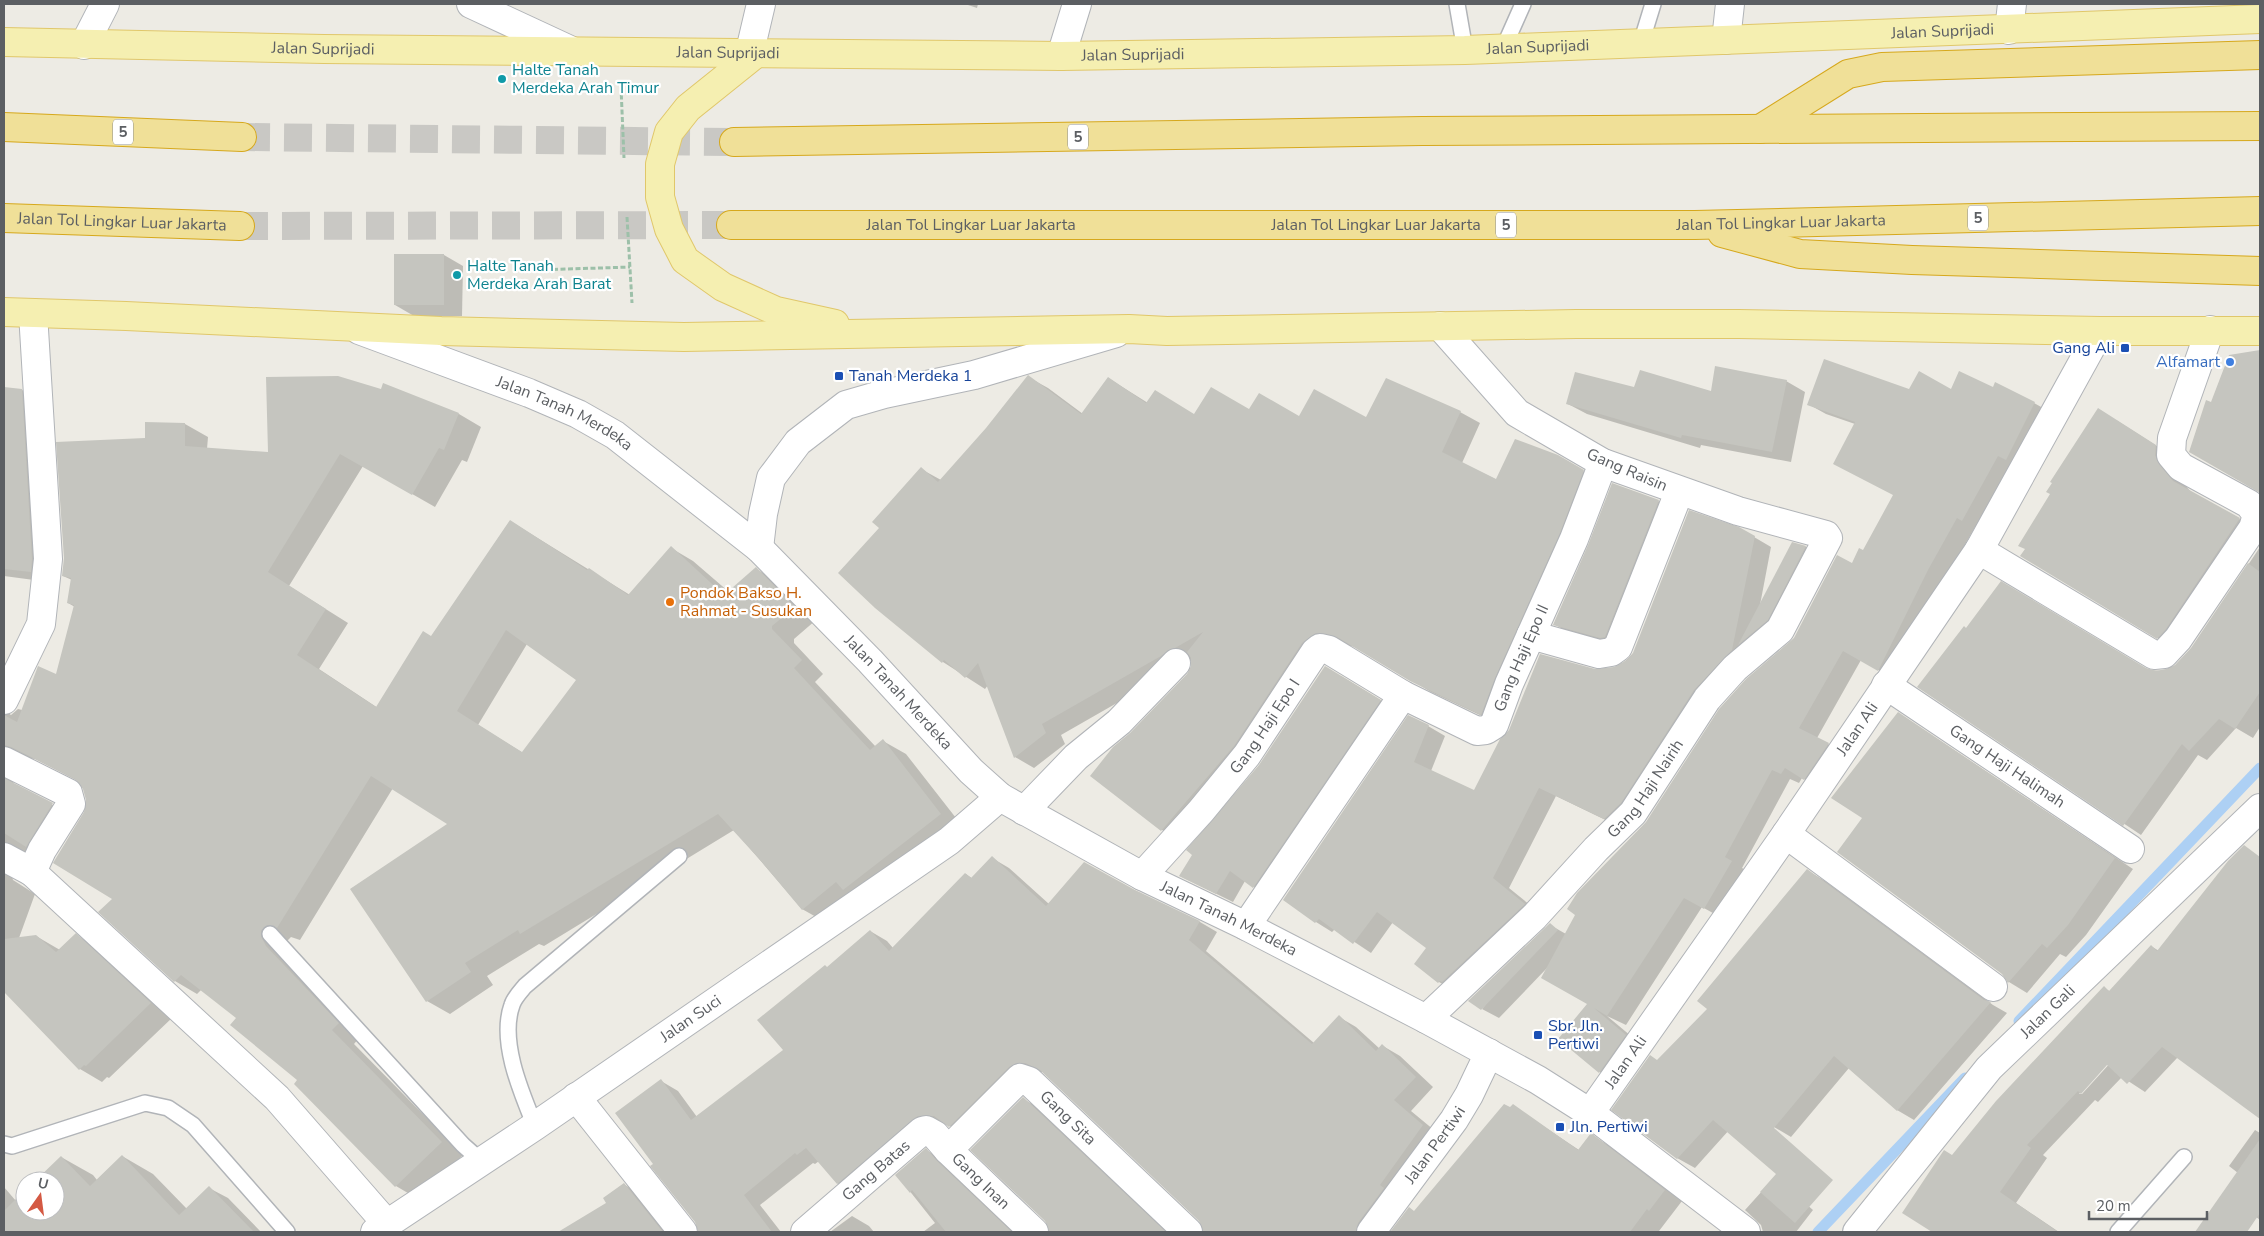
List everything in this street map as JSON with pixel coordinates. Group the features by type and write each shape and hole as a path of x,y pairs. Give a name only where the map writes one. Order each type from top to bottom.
{"highway":[{"path":"1760,129 1848,74 1882,67 2260,55"},
{"name":"5","path":"734,142 1392,132 2260,126"},
{"name":"5","path":"4,127 242,138"},
{"name":"Jalan Tol Lingkar Luar Jakarta","path":"730,225 1695,225 2260,211"},
{"name":"Jalan Tol Lingkar Luar Jakarta","path":"4,218 240,226"},
{"path":"1695,225 1800,254 1912,260 2260,271"}],"main road":[{"name":"Jalan Suprijadi","path":"4,42 358,49 570,50 752,55 1061,56 1465,50 1726,40 2010,17 2260,19"},
{"path":"752,55 688,108 669,132 660,164 660,198 670,229 685,260 723,287 776,311 880,333"},
{"path":"4,312 441,331 684,337 1129,329 1739,324 2100,331 2260,331"}],"street":[{"path":"84,45 105,4"},
{"path":"470,4 570,50"},
{"path":"752,55 760,4"},
{"path":"1061,56 1077,4"},
{"path":"1726,40 1730,4"},
{"path":"4,700 41,624 48,559 34,313"},
{"name":"Jalan Tanah Merdeka","path":"346,326 466,368 578,414 615,435 759,548 870,662 971,771 1000,797 1142,876 1246,926 1426,1019 1538,1080 1590,1113 1746,1232"},
{"name":"Gang Raisin","path":"1440,326 1517,413 1603,463 1679,492 1738,511 1826,535"},
{"path":"759,548 770,478 798,442 846,405 884,394 974,375 1129,329"},
{"path":"1979,550 2154,656 2164,654 2178,640 2253,528 2257,515 2249,504 2181,467 2171,454 2172,438 2210,330"},
{"name":"Jalan Ali","path":"1590,1113 1786,834 1979,550 2100,331"},
{"name":"Gang Haji Epo II","path":"1403,696 1477,730 1490,728 1494,725 1574,539 1603,463"},
{"path":"1532,635 1599,654 1611,652 1618,647 1679,492"},
{"name":"Gang Haji Nairih","path":"1426,1019 1534,917 1596,849 1633,813 1707,699 1735,668 1780,630 1828,542 1826,535"},
{"name":"Gang Haji Epo I","path":"1142,876 1201,812 1247,755 1315,652 1320,648 1329,650 1403,696"},
{"path":"1024,811 1076,757 1119,722 1176,663"},
{"name":"Gang Haji Halimah","path":"1886,685 2130,849"},
{"path":"1246,926 1403,696"},
{"path":"4,761 68,793 71,804 42,850 32,872"},
{"name":"Jalan Suci","path":"381,1228 535,1126 949,842 1000,797"},
{"name":"Jalan Gali","path":"1857,1232 1989,1068 2260,808"},
{"path":"1786,834 1993,987"},
{"path":"4,857 32,872 277,1098 381,1228"},
{"name":"Jalan Pertiwi","path":"1371,1232 1454,1120 1469,1095 1489,1053"},
{"name":"Gang Sita","path":"948,1150 1020,1078 1024,1078 1029,1080 1188,1232"},
{"path":"576,1097 683,1232"},
{"name":"Gang Batas","path":"805,1232 922,1131 926,1130 935,1134 948,1150"},
{"name":"Gang Inan","path":"948,1150 1034,1232"}],"lane":[{"path":"1457,4 1465,50"},
{"path":"1503,49 1523,4"},
{"path":"1641,43 1653,4"},
{"path":"535,1126 524,1098 510,1049 507,1030 513,1002 525,986 679,856"},
{"path":"270,934 463,1145 481,1161"},
{"path":"4,1144 12,1146 145,1103 168,1108 193,1124 287,1232"},
{"path":"2118,1232 2184,1157"}],"path":[{"path":"538,270 630,267"}],"building":[{"path":"394,254 444,254 444,305 394,305"},
{"path":"2260,350 2260,493 2189,452 2206,400 2211,402 2229,355"},
{"path":"1824,359 1909,389 1919,371 1951,389 1959,371 1993,387 1995,382 2035,402 2006,460 1998,456 1962,521 1957,518 1928,570 1878,671 1843,651 1799,728 1829,743 1804,780 1785,768 1781,774 1772,770 1725,857 1732,861 1704,909 1684,898 1607,1016 1594,1008 1626,1035 1599,1073 1558,1039 1587,1004 1541,978 1575,915 1567,909 1577,893 1646,822 1719,709 1746,679 1794,638 1837,555 1852,563 1859,548 1863,550 1893,495 1833,464 1855,422 1807,405"},
{"path":"1715,366 1787,380 1772,452 1682,435 1681,438 1566,404 1575,372 1634,387 1640,370 1711,391"},
{"path":"1028,375 1081,414 1108,377 1146,403 1155,390 1194,414 1211,387 1249,409 1259,393 1299,416 1314,389 1366,417 1386,378 1461,411 1442,452 1496,479 1515,439 1558,455 1584,470 1560,533 1495,678 1481,715 1410,681 1337,637 1316,633 1302,643 1234,746 1161,831 1090,776 1113,747 1130,733 1187,674 1191,666 1191,658 1187,652 1203,632 1042,724 1046,733 1014,758 978,663 965,678 944,660 942,663 875,608 838,573 879,528 872,522 921,467 938,482 986,428"},
{"path":"338,376 381,389 383,383 459,413 444,450 439,448 412,495 340,454 268,572 326,609 297,655 376,707 423,631 431,636 510,520 587,570 589,568 628,595 671,546 724,595 756,567 795,607 772,626 772,629 802,660 794,668 870,750 883,739 941,814 843,890 836,882 802,910 718,814 520,934 518,930 465,963 471,972 426,1002 350,889 447,824 371,776 277,928 268,925 261,931 261,936 266,946 339,1023 332,1030 442,1142 395,1187 294,1084 297,1080 230,1025 236,1018 181,975 174,982 98,912 112,899 53,863 84,812 86,800 83,789 75,779 4,745 4,715 17,722 38,666 56,674 74,605 67,603 71,578 62,576 64,558 56,442 145,438 145,422 185,423 185,446 268,452 266,377","holes":["506,630 576,680 522,752 457,711"]},
{"path":"4,387 22,389 32,559 31,572 4,569"},
{"path":"2098,408 2156,445 2155,455 2159,464 2173,481 2240,518 2166,629 2157,639 2020,556 2025,549 2018,546 2050,494 2046,492 2052,483 2050,482"},
{"path":"1612,483 1659,500 1605,637 1600,638 1553,625 1588,545"},
{"path":"1689,510 1739,527 1755,536 1732,650 1694,690 1621,803 1604,819 1539,788 1493,878 1525,904 1523,906 1442,982 1438,983 1414,964 1426,948 1377,912 1353,944 1319,919 1315,923 1283,900 1408,715 1429,725 1414,762 1474,790 1500,739 1509,730 1540,654 1595,669 1614,667 1627,660 1633,653"},
{"path":"1792,542 1806,546 1768,620 1738,645"},
{"path":"2248,563 2260,572 2260,692 2235,729 2219,719 2189,751 2182,744 2123,826 1917,687 1964,626 1966,628 2001,581 2146,668 2156,671 2166,669 2175,665 2191,648"},
{"path":"1325,666 1381,700 1253,888 1230,871 1216,894 1179,876 1192,855 1186,850 1259,765"},
{"path":"1898,712 2115,858 2068,925 2047,948 2042,944 2008,983 2002,974 1837,852 1862,818 1831,798"},
{"path":"4,778 53,803 26,847 4,833"},
{"path":"2244,845 2260,857 2260,1119 2162,1047 2127,1084 2107,1065 2081,1094 2078,1091 2027,1145 2031,1148 2000,1192 2058,1232 1932,1232 1902,1213 1944,1150 1952,1155 1996,1101 2104,986 2109,991 2151,945 2157,951 2228,861"},
{"path":"992,856 1046,906 1084,862 1135,890 1200,921 1189,940 1312,1044 1339,1015 1376,1051 1382,1044 1416,1077 1394,1100 1423,1125 1380,1185 1384,1188 1358,1223 1356,1232 1203,1232 1199,1221 1040,1070 1025,1063 1017,1063 1009,1067 949,1127 934,1116 918,1116 837,1184 806,1148 797,1155 795,1153 744,1195 772,1232 698,1232 695,1222 650,1166 653,1164 615,1113 661,1079 691,1120 783,1050 757,1020 825,965 827,967 870,930 889,951 965,873 971,878"},
{"path":"1807,869 1984,1000 1991,1002 1897,1111 1834,1056 1774,1128 1833,1180 1795,1223 1760,1192 1776,1174 1713,1120 1677,1159 1611,1110 1650,1055 1657,1060 1707,1009 1697,1001"},
{"path":"1550,923 1558,930 1481,1010 1468,1001"},
{"path":"76,933 151,1003 86,1066 84,1065 79,1070 4,992 4,939 36,935 56,952"},
{"path":"1023,1097 1166,1232 1049,1232 1045,1221 970,1150"},
{"path":"1504,1104 1510,1107 1513,1104 1578,1150 1591,1133 1665,1190 1649,1211 1647,1209 1630,1232 1390,1232 1409,1207 1414,1211"},
{"path":"2260,1139 2260,1213 2247,1232 2195,1232"},
{"path":"926,1148 937,1161 1012,1232 946,1232 912,1190 910,1193 895,1175"},
{"path":"122,1155 179,1215 209,1186 254,1232 4,1232 4,1211 15,1200 15,1221 65,1221 65,1171 45,1171 61,1156 90,1186"},
{"path":"624,1183 663,1232 558,1232 606,1203 603,1198"}],"waterway":[{"path":"2019,1021 2260,768"},
{"path":"1818,1232 1965,1078"}],"tunnel":[{"path":"242,137 734,142"},
{"path":"240,226 731,225"}],"place":[{"name":"Halte Tanah Merdeka Arah Timur","path":"502,79"},
{"name":"Halte Tanah Merdeka Arah Barat","path":"457,275"},
{"name":"Gang Ali","path":"2125,348"},
{"name":"Alfamart","path":"2230,362"},
{"name":"Tanah Merdeka 1","path":"839,376"},
{"name":"Pondok Bakso H. Rahmat - Susukan","path":"670,602"},
{"name":"Sbr. Jln. Pertiwi","path":"1538,1035"},
{"name":"Jln. Pertiwi","path":"1560,1127"}]}
